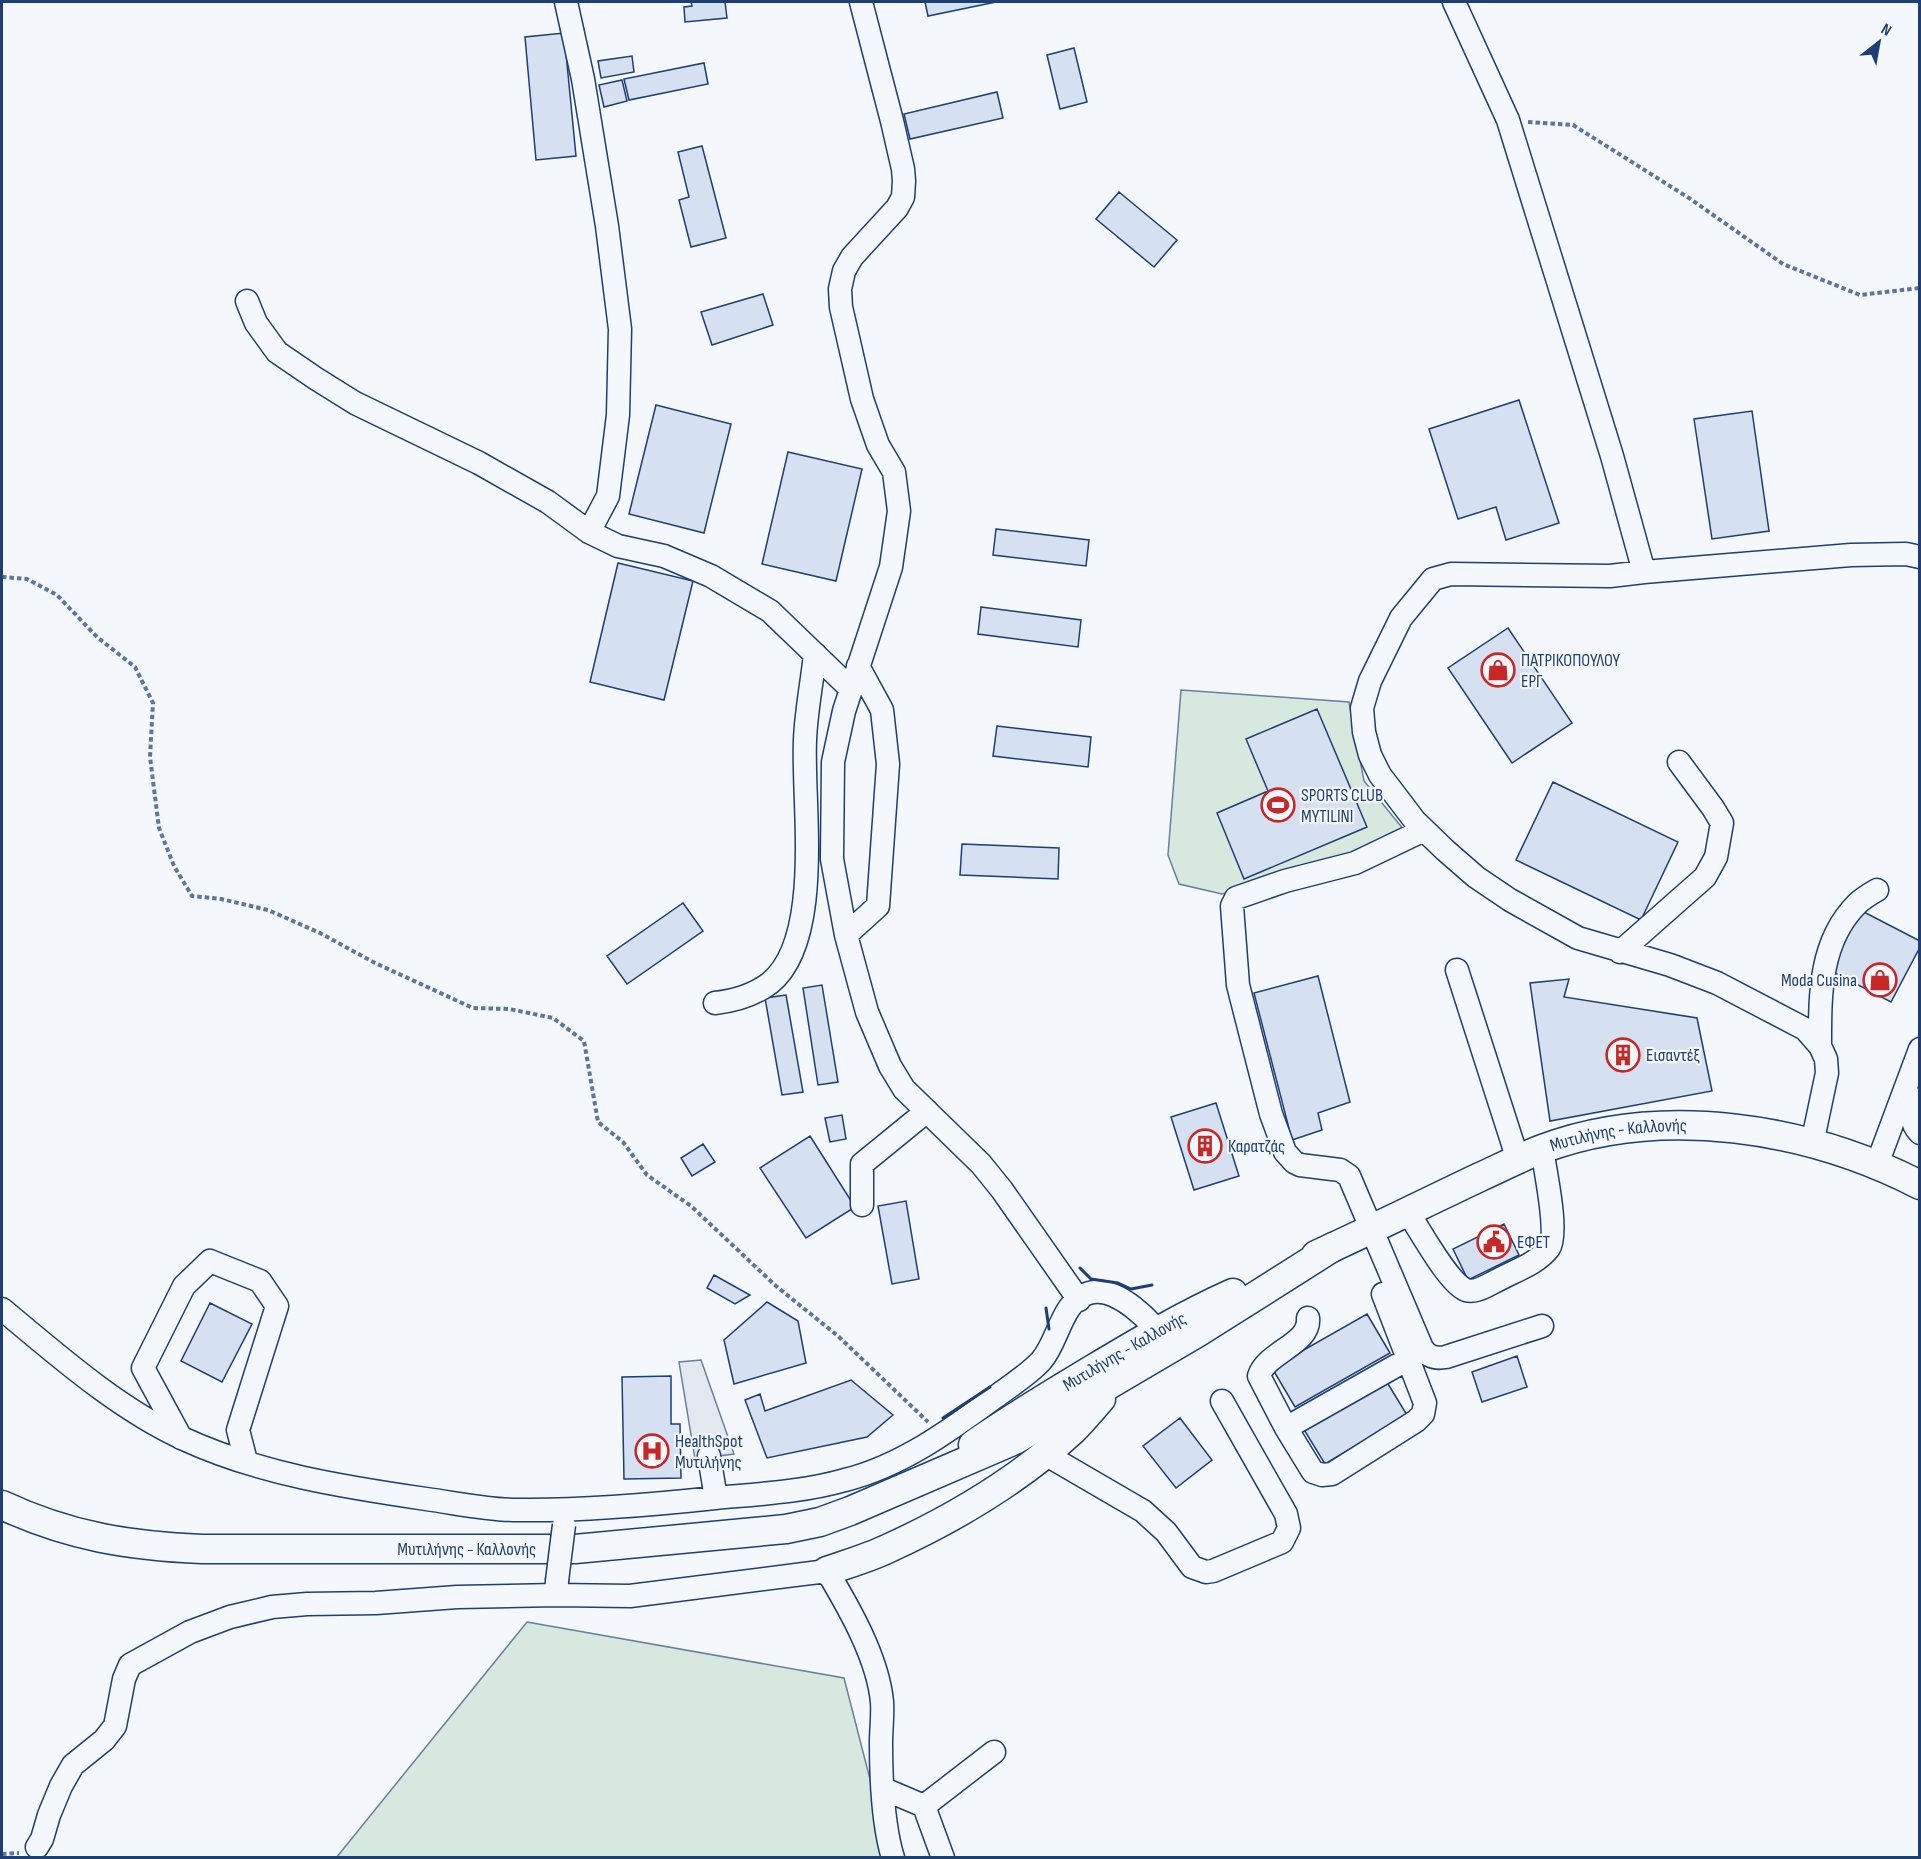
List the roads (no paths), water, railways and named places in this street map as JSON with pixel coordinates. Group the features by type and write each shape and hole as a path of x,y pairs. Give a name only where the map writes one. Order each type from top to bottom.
{"main road":[{"name":"Μυτιλήνης - Καλλονής","path":"928,1477 1009,1419 1156,1344 1333,1247 1530,1154 1604,1131 1659,1125 1719,1126 1771,1133 1918,1178"},
{"name":"Μυτιλήνης - Καλλονής","path":"2,1505 22,1515 71,1532 150,1547 273,1550 575,1549 786,1529 820,1522 1016,1440 1118,1380 1156,1344"},
{"path":"826,1571 886,1550 947,1519 1003,1484 1045,1454 1075,1428 1118,1380"}],"street":[{"path":"566,2 587,101 607,226 620,329 618,415 608,496 589,532"},
{"path":"861,2 903,169 903,197 897,208 852,257 844,272 840,289 841,307 862,399 878,445 894,472 899,511 891,567 851,689 833,762 832,859 846,935 867,1012 890,1066 904,1089 981,1164 1002,1190 1079,1300"},
{"path":"1454,2 1508,120 1609,444 1644,572"},
{"path":"247,301 255,323 277,352 315,378 355,403 479,463 548,502 589,532 618,546 664,556 711,576 770,611 851,689"},
{"path":"1812,1144 1827,1073 1826,1059 1820,1046 1805,1029 1717,983 1578,938 1510,900 1476,876 1424,830 1380,775 1370,755 1364,732 1362,708 1370,681 1401,618 1433,579 1451,574 1610,576 1851,555 1906,554 1920,557"},
{"path":"715,1003 736,1001 770,982 783,967 799,930 805,890 805,740 815,654"},
{"path":"846,935 878,906 888,764 882,710 858,666"},
{"path":"1620,952 1706,877 1716,857 1722,823 1679,762"},
{"path":"1308,1318 1306,1331 1263,1367 1259,1376 1286,1428 1313,1472 1322,1475 1332,1474 1416,1421 1423,1414 1425,1403 1408,1359 1347,1173 1300,1165 1289,1158 1285,1152 1271,1114 1238,985 1233,901 1239,895 1355,863 1424,830"},
{"path":"1820,1046 1823,972 1846,917 1858,903 1877,890"},
{"path":"1407,1211 1451,1278 1464,1289 1475,1290 1528,1265 1550,1246 1554,1232 1530,1154 1457,970"},
{"path":"1876,1167 1920,1049"},
{"path":"1920,1099 1914,1106 1912,1114 1913,1123 1920,1133"},
{"path":"862,1205 862,1164 927,1111"},
{"path":"1365,1231 1422,1348 1432,1357 1446,1357 1542,1326"},
{"path":"181,1438 143,1368 184,1287 210,1261 260,1281 277,1306 238,1430 246,1461"},
{"path":"2,1309 93,1382 130,1408 181,1438 314,1482 564,1517 716,1498 805,1490 865,1475 887,1466 941,1435 1039,1364 1053,1343 1064,1316 1083,1295 1093,1291 1114,1295 1130,1305 1156,1344"},
{"path":"1286,1428 1408,1359"},
{"path":"1045,1454 1143,1511 1166,1532 1187,1563 1206,1572 1282,1542 1289,1528 1286,1514 1222,1401"},
{"path":"709,1456 716,1498"},
{"path":"556,1588 564,1517"},
{"path":"37,1847 61,1786 73,1765 104,1740 115,1726 124,1679 130,1665 190,1632 231,1617 272,1607 376,1603 556,1588 630,1596 826,1571 847,1604 864,1639 877,1678 882,1700 881,1762 889,1844 893,1857"},
{"path":"924,1806 994,1752"},
{"path":"884,1789 924,1806 943,1857"}],"place":[{"name":"ΠΑΤΡΙΚΟΠΟΥΛΟΥ ΕΡΓ","path":"1498,670"},
{"name":"SPORTS CLUB MYTILINI","path":"1278,805"},
{"name":"Moda Cusina","path":"1880,980"},
{"name":"Εισαντέξ","path":"1623,1055"},
{"name":"Καρατζάς","path":"1205,1146"},
{"name":"ΕΦΕΤ","path":"1494,1242"},
{"name":"HealthSpot Μυτιλήνης","path":"652,1451"}]}
